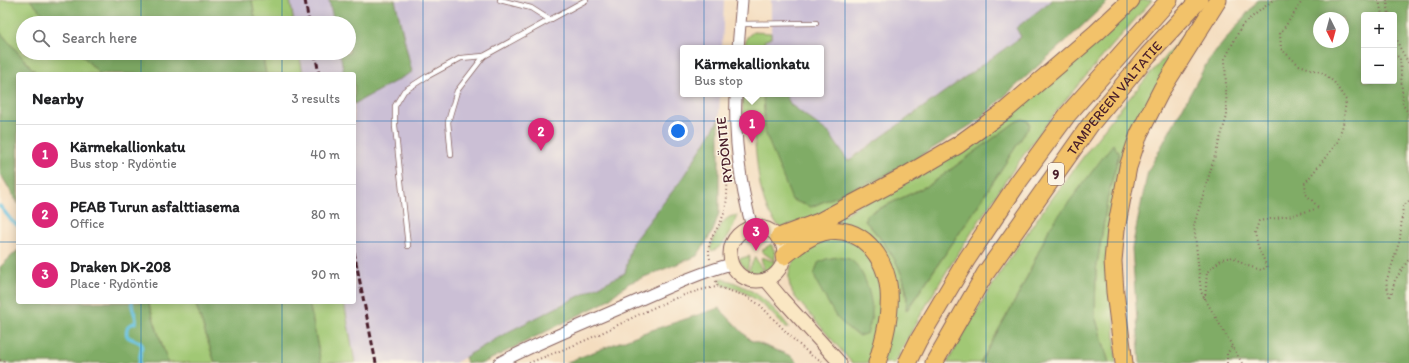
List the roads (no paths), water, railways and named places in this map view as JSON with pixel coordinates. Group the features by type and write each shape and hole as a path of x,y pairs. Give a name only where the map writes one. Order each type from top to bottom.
{"highway":[{"path":"778,237 819,222 905,176 958,145 1024,96 1131,0"},
{"name":"TAMPEREEN VALTATIE","path":"907,363 918,341 967,259 1019,181 1068,114 1169,0"},
{"name":"TAMPEREEN VALTATIE","path":"934,363 985,274 1090,125 1148,55 1199,0"},
{"path":"1124,363 1114,286 1113,261 1117,222 1128,167 1139,134 1162,89 1218,0"},
{"path":"784,256 804,240 823,232 832,231 850,233 863,239 870,246 882,262 888,280 889,291 889,314 877,363"}],"main road":[{"path":"752,227 761,227 769,229 778,237 782,242 784,256 780,268 774,275 766,280 758,281 750,280 736,272 730,257 732,242 741,231 752,227"},
{"path":"766,280 840,362"}],"street":[{"path":"738,45 742,0"},
{"name":"RYDÖNTIE","path":"736,97 738,158 747,209 752,227"},
{"path":"499,363 712,269 732,264"}],"lane":[{"path":"500,0 531,8 550,20"},
{"path":"408,246 395,126 395,106 404,91 461,58 484,56 586,0"},
{"path":"739,24 816,23"},
{"path":"451,155 448,122 457,91 484,56"}],"waterway":[{"path":"0,206 16,224"},
{"path":"132,304 136,322 128,326 127,335 142,345 139,363"}],"railway":[{"path":"305,0 308,16"},
{"path":"316,60 319,72"},
{"path":"356,262 376,363"}],"place":[{"name":"Kärmekallionkatu","path":"752,143"},
{"name":"PEAB Turun asfalttiasema","path":"541,151"},
{"name":"Draken DK-208","path":"756,251"}]}
